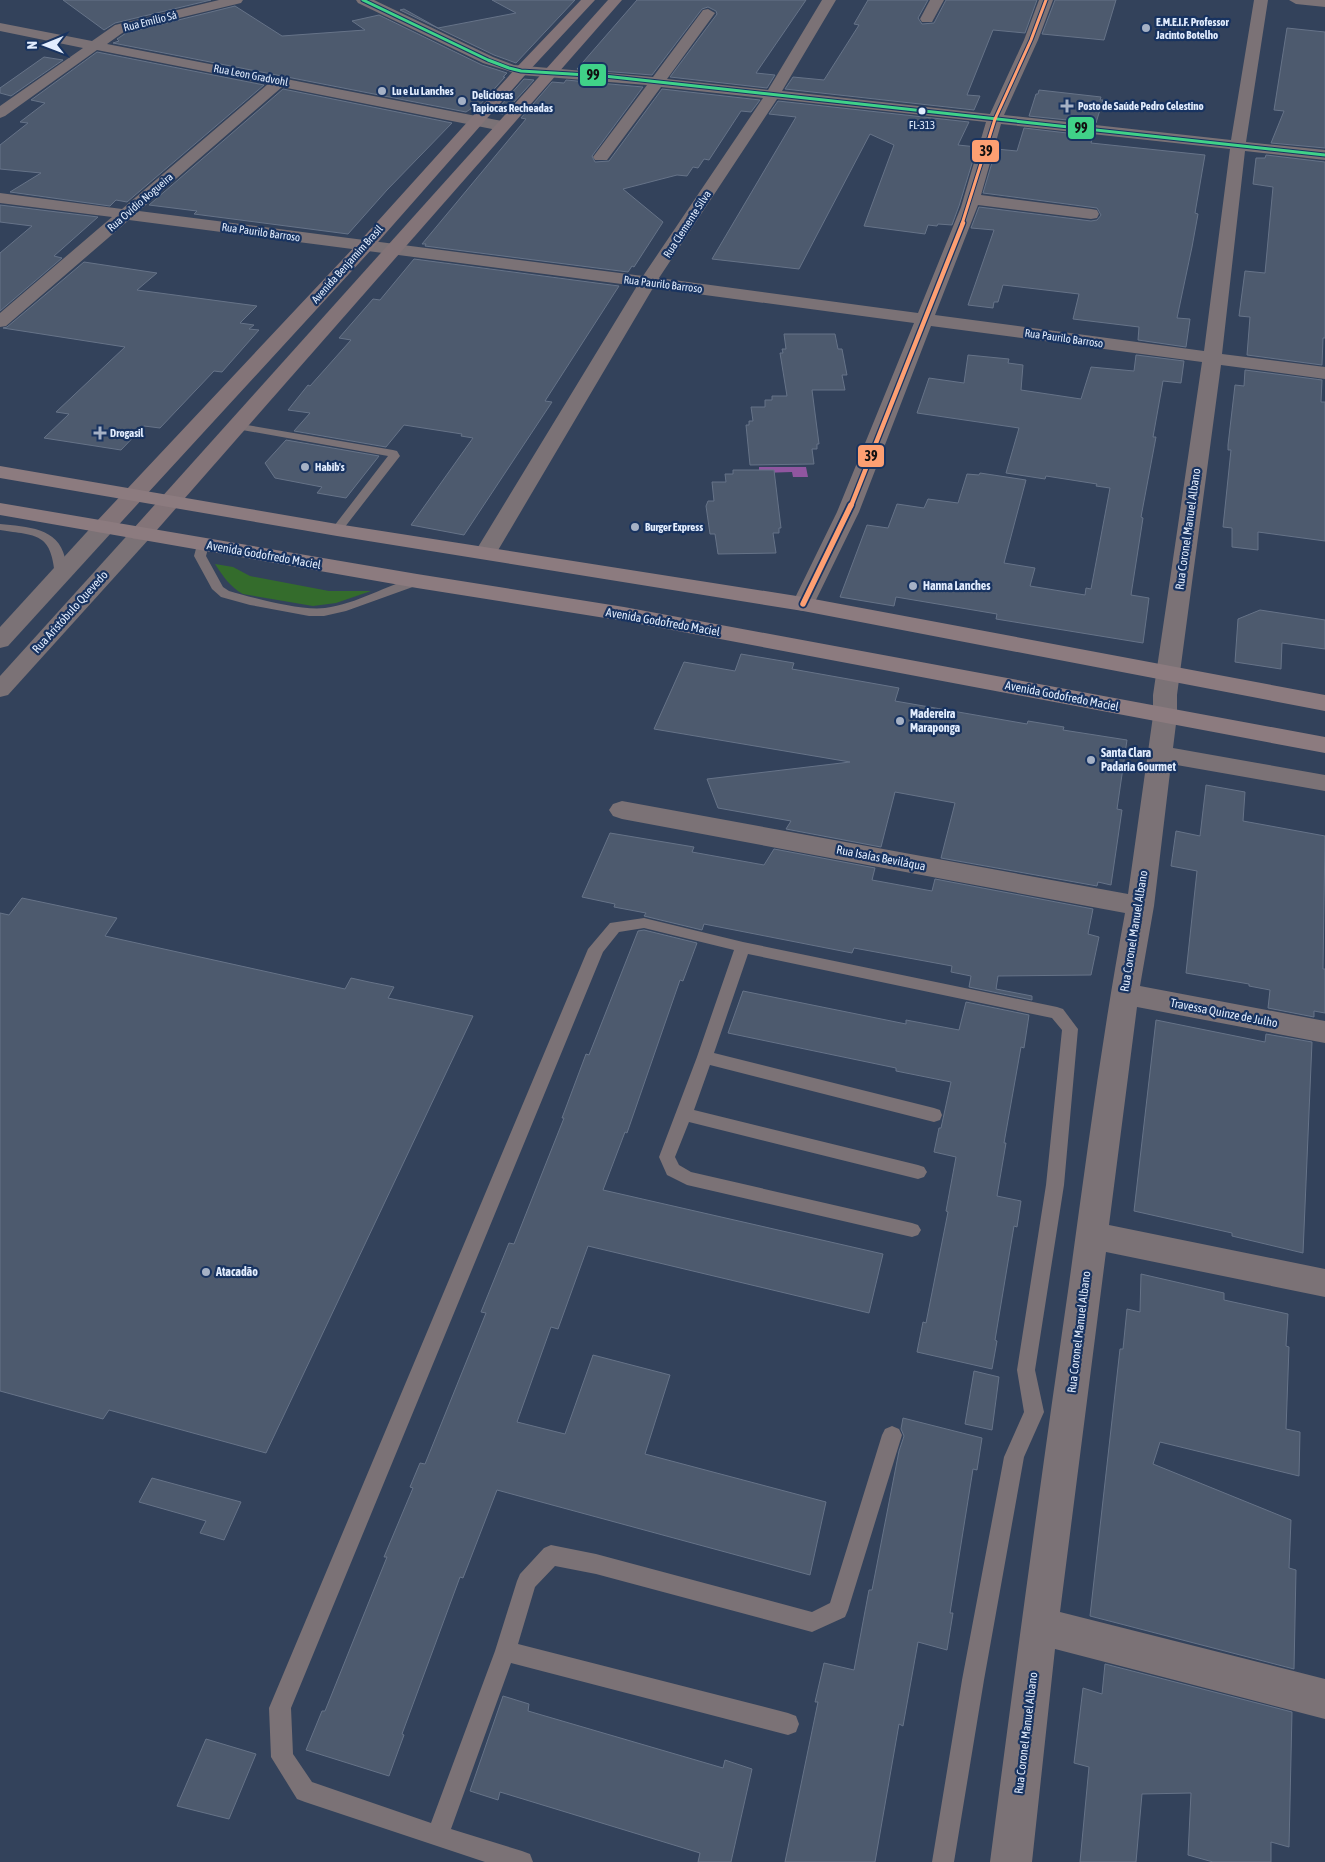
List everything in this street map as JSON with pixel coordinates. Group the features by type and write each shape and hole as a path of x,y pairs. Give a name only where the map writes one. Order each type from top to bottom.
{"main road":[{"name":"Avenida Benjamim Brasil","path":"104,527 588,0"},
{"name":"Avenida Benjamim Brasil","path":"141,534 615,0"},
{"path":"0,472 337,530 486,552 803,604 912,626 1325,702"},
{"name":"Avenida Godofredo Maciel","path":"0,509 203,545 624,614 1325,745"},
{"path":"896,665 912,626"},
{"path":"972,678 988,639"}],"street":[{"name":"Rua Emílio Sá","path":"0,113 94,45 128,25 236,0"},
{"path":"363,0 488,60 521,71 552,72 656,82 1325,156"},
{"name":"Rua Clemente Silva","path":"486,552 648,282 772,95 829,0"},
{"path":"927,19 937,0"},
{"path":"803,604 848,512 951,255 971,199 995,119 1031,40 1046,0"},
{"name":"Rua Coronel Manuel Albano","path":"1011,1862 1039,1626 1124,994 1140,906 1165,716 1165,695 1212,358 1238,146 1261,0"},
{"path":"1296,0 1325,3"},
{"path":"601,157 708,13"},
{"name":"Rua Leon Gradvohl","path":"0,27 502,126"},
{"name":"Rua Ovídio Nogueira","path":"0,322 280,81"},
{"name":"Rua Paurilo Barroso","path":"0,198 648,282 1325,373"},
{"path":"971,199 1036,200 1091,214"},
{"path":"0,641 104,527"},
{"name":"Rua Aristóbulo Quevedo","path":"0,690 141,534"},
{"path":"1160,754 1325,783"},
{"name":"Rua Isaías Beviláqua","path":"622,810 1140,906"},
{"name":"Travessa Quinze de Julho","path":"1124,994 1325,1032"},
{"path":"1092,1235 1325,1283"},
{"path":"1039,1626 1325,1699"}],"lane":[{"path":"236,426 393,453 394,456 337,530"},
{"path":"0,527 42,534 54,542 60,556 61,575"},
{"path":"203,545 200,556 218,588 225,594 250,601 309,612 324,612 349,606 417,581"},
{"path":"522,1862 437,1836 305,1791 282,1757 280,1708 596,949 614,927 644,922 743,947 1057,1012 1070,1029 1055,1184 1026,1370 1034,1412 1014,1457 973,1680 943,1862"},
{"path":"743,947 705,1057 667,1157 673,1170 687,1178 912,1230"},
{"path":"705,1057 934,1114"},
{"path":"684,1114 918,1172"},
{"path":"1034,1412 1067,1421"},
{"path":"437,1836 506,1651 527,1581 551,1555 596,1564 812,1622 838,1610 892,1435"},
{"path":"506,1651 788,1724"}],"green space":[{"path":"215,564 233,567 250,576 329,591 371,591 336,603 313,606 243,594 231,585"}],"shaded area":[{"path":"759,467 806,467 808,477 793,477 792,472 759,473"}],"building":[{"path":"63,0 211,0 115,23 104,30"},
{"path":"492,0 575,0 516,63 494,55 400,10 404,9 438,28 516,13"},
{"path":"637,0 806,0 756,73 775,75 767,88 670,77 717,14 716,11 708,7 702,9 652,75 577,69"},
{"path":"868,0 928,0 918,18 922,24 934,23 946,0 1037,0 1025,33 993,30 967,95 980,96 974,110 785,89 793,77 824,80 859,25 854,24"},
{"path":"1055,0 1116,0 1104,40 1042,34"},
{"path":"235,6 282,36 365,30 352,21 379,15 482,65 507,73 476,109 472,108 466,112 113,43 119,41 117,39 126,33"},
{"path":"1287,28 1325,32 1325,148 1271,143 1284,111 1274,110"},
{"path":"97,52 264,85 127,202 116,200 110,206 10,192 41,173 0,169 0,145 28,123 20,122 45,103 31,100"},
{"path":"44,57 63,60 11,96 0,93 0,88"},
{"path":"524,79 534,80 503,114 494,113"},
{"path":"566,80 643,87 592,156 595,162 609,161 662,89 760,100 751,112 741,111 709,160 704,159 698,168 693,167 687,176 677,175 623,189 663,222 634,267 632,266 628,272 425,246 426,244 422,244 526,119 521,118 552,82 564,83"},
{"path":"283,89 452,123 387,190 348,234 194,214 197,211 149,205"},
{"name":"Posto de Saúde Pedro Celestino","path":"1039,90 1101,97 1100,100 1103,100 1096,123 1029,116"},
{"path":"778,101 969,122 958,145 977,147 952,225 928,225 925,234 864,226 894,145 870,134 799,269 712,259 796,117 769,114"},
{"path":"1024,128 1093,136 1091,143 1205,155 1195,213 1198,214 1177,318 1190,319 1186,347 1138,340 1139,327 1073,319 1079,294 1003,285 998,302 994,302 993,308 968,305 994,230 971,228 979,207 1091,221 1097,220 1101,215 1097,208 983,193 996,149 1017,151"},
{"path":"1266,155 1325,162 1325,338 1323,338 1322,365 1247,355 1250,317 1239,316 1245,271 1265,273 1273,187 1253,184 1256,158 1265,158"},
{"path":"0,205 98,217 54,256 62,258 0,311 0,253 32,226 0,222"},
{"path":"414,259 619,286 545,401 552,402 464,535 411,525 473,438 461,436 462,434 404,425 386,447 294,431 310,413 288,410 308,385 310,386 351,340 339,338 373,299 380,300"},
{"path":"84,262 157,273 137,290 257,306 240,323 254,325 249,329 259,330 222,372 214,371 160,428 144,426 121,450 44,438 69,414 56,412 125,347 3,328 7,327"},
{"path":"784,334 835,334 838,349 842,349 847,375 842,375 845,390 812,390 819,444 817,444 817,449 812,449 814,464 750,465 746,425 749,425 749,421 753,421 751,407 765,407 765,400 772,400 772,396 787,396 780,353 783,353 782,349 786,349"},
{"path":"968,355 1009,359 1008,363 1023,365 1021,390 1081,399 1091,367 1134,371 1136,355 1184,361 1181,383 1163,381 1153,437 1156,437 1141,517 1143,518 1131,595 1149,598 1143,643 996,619 997,614 896,597 894,606 840,597 867,525 888,528 897,504 924,508 928,499 958,503 967,474 979,475 980,473 1026,480 1004,563 1035,568 1030,586 1085,595 1086,588 1091,589 1110,488 1096,486 1097,484 1046,476 1045,479 1006,473 1019,428 917,413 929,378 964,383"},
{"path":"1245,370 1322,380 1321,402 1325,402 1325,541 1258,532 1258,550 1232,547 1232,528 1223,527 1231,450 1228,450 1228,445 1235,385 1244,386"},
{"path":"286,440 379,456 346,498 317,493 322,487 275,478 265,463"},
{"path":"733,470 774,470 781,528 779,528 779,533 773,533 776,553 718,554 715,534 710,534 706,506 708,501 714,501 712,482 726,482 725,474 733,474"},
{"path":"1260,610 1325,620 1325,649 1282,643 1281,669 1235,662 1238,619"},
{"path":"741,654 794,663 792,669 899,688 895,701 1027,724 1028,721 1064,727 1063,730 1127,740 1117,809 1122,810 1111,885 1098,882 1097,886 941,858 955,803 895,792 881,847 786,829 791,821 718,808 707,779 850,762 654,729 684,662 735,671"},
{"path":"1206,785 1245,792 1243,821 1325,836 1323,969 1325,969 1325,1013 1314,1011 1314,1017 1268,1008 1270,990 1249,986 1249,984 1186,973 1197,871 1171,866 1176,831 1200,836"},
{"path":"610,833 694,847 692,852 764,865 774,849 875,868 872,880 932,891 935,879 1093,909 1088,934 1099,937 1091,975 998,976 996,989 1032,996 1032,1000 969,987 971,976 951,972 952,966 854,948 852,953 704,924 702,930 644,916 646,913 614,907 615,904 582,897"},
{"path":"22,898 117,918 105,936 345,989 351,978 394,987 388,998 473,1016 266,1453 109,1410 103,1419 0,1391 0,913 9,915"},
{"path":"644,930 697,943 683,981 680,980 627,1133 625,1132 603,1190 883,1254 869,1313 588,1246 558,1329 551,1327 517,1422 565,1434 593,1355 670,1375 645,1454 826,1502 810,1575 497,1490 463,1578 460,1577 402,1734 404,1735 389,1776 306,1750 322,1711 325,1711 387,1557 384,1557 413,1488 410,1487 420,1463 425,1464 486,1313 481,1312 509,1243 514,1244 564,1118 562,1118 586,1054 589,1055 638,931"},
{"path":"743,991 906,1024 906,1020 959,1030 966,1002 1029,1015 1024,1048 1021,1047 1004,1143 1006,1143 997,1196 1021,1201 1017,1227 1014,1226 992,1369 917,1352 923,1322 926,1323 948,1212 946,1211 956,1157 934,1152 951,1082 896,1071 896,1068 728,1033"},
{"path":"1156,1020 1265,1042 1266,1034 1312,1042 1303,1253 1232,1236 1232,1233 1134,1211"},
{"path":"1141,1274 1224,1293 1224,1300 1288,1314 1286,1346 1289,1347 1286,1429 1300,1432 1299,1476 1160,1442 1153,1464 1291,1520 1289,1568 1296,1570 1294,1669 1090,1616 1120,1349 1123,1349 1127,1309 1140,1312"},
{"path":"974,1371 999,1377 992,1430 965,1424"},
{"path":"903,1418 982,1438 977,1470 973,1469 950,1613 953,1613 947,1650 918,1642 903,1726 899,1724 875,1862 785,1862 818,1702 815,1702 824,1663 854,1670 869,1590 872,1590 899,1451 904,1436 901,1429"},
{"path":"152,1478 241,1502 224,1540 200,1533 206,1521 139,1502"},
{"path":"1105,1664 1292,1712 1289,1847 1271,1842 1271,1862 1213,1862 1188,1855 1191,1793 1142,1794 1136,1862 1080,1862 1089,1767 1074,1763 1083,1688 1102,1694"},
{"path":"503,1696 529,1704 528,1711 723,1768 725,1760 752,1769 731,1862 698,1862 700,1853 500,1792 498,1800 470,1791"},
{"path":"206,1739 256,1754 229,1819 177,1806"}],"transit line":[{"name":"99","path":"363,0 488,60 521,71 604,76 1325,155"},
{"name":"39","path":"803,604 848,512 873,451 969,207 995,119 1031,40 1046,0"}],"place":[{"name":"E.M.E.I.F. Professor Jacinto Botelho","path":"1146,28"},
{"name":"Lu e Lu Lanches","path":"382,91"},
{"name":"Deliciosas Tapiocas Recheadas","path":"462,101"},
{"name":"Posto de Saúde Pedro Celestino","path":"1067,106"},
{"name":"FL-313","path":"922,111"},
{"name":"Drogasil","path":"100,433"},
{"name":"Habib's","path":"305,467"},
{"name":"Burger Express","path":"635,527"},
{"name":"Hanna Lanches","path":"913,586"},
{"name":"Madereira Maraponga","path":"900,721"},
{"name":"Santa Clara Padaria Gourmet","path":"1091,760"},
{"name":"Atacadão","path":"206,1272"}]}
